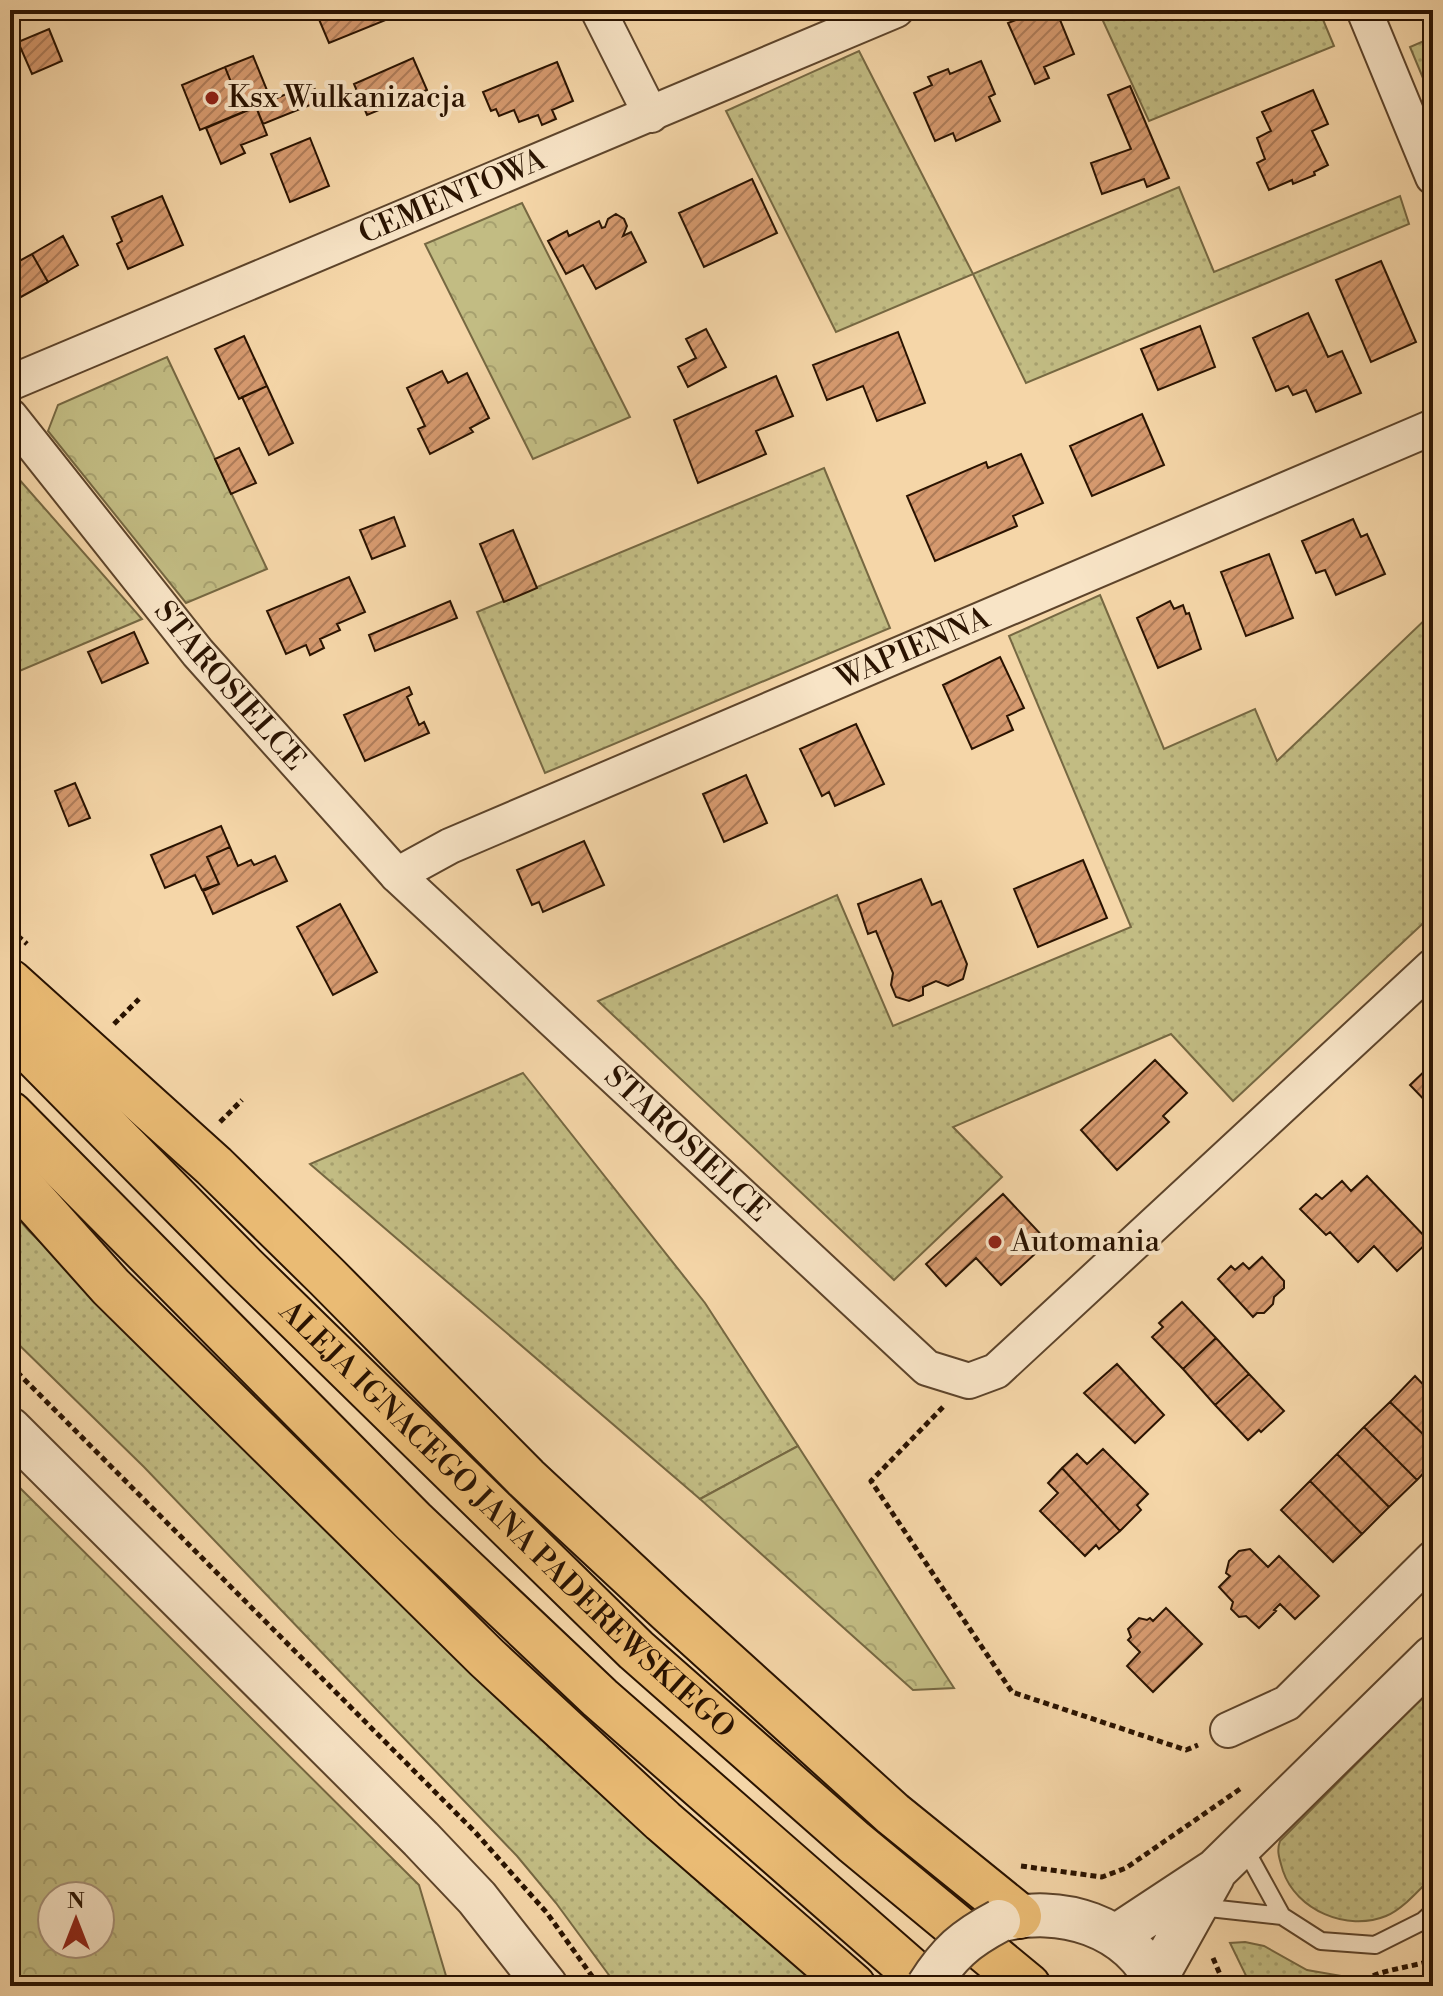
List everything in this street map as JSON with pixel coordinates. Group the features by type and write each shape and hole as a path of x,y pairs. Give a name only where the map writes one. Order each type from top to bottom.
{"main road":[{"path":"10,982 214,1166 526,1478 658,1602 1009,1918"},
{"name":"ALEJA IGNACEGO JANA PADEREWSKIEGO","path":"10,1030 244,1267 636,1650 854,1842 1028,1986"},
{"name":"ALEJA IGNACEGO JANA PADEREWSKIEGO","path":"10,1114 413,1521 600,1698 928,1986"},
{"path":"10,1174 111,1287 487,1658 663,1821 853,1986"}],"street":[{"path":"598,10 651,115"},
{"name":"CEMENTOWA","path":"10,383 896,10"},
{"path":"1364,10 1433,177"},
{"name":"STAROSIELCE","path":"10,416 198,653 397,875 927,1368 969,1381"},
{"name":"WAPIENNA","path":"397,875 450,846 1433,427"},
{"path":"969,1381 996,1371 1433,966"},
{"path":"10,1429 421,1839 477,1898 546,1986"},
{"path":"1228,1730 1287,1703 1433,1558"},
{"path":"1157,1983 1196,1906 1230,1858 1433,1657"},
{"path":"1116,1936 1230,1858"},
{"path":"928,1986 944,1960 969,1937 1009,1918 1052,1914 1086,1921 1116,1936 1145,1963 1157,1983"}],"lane":[{"path":"1230,1858 1282,1916 1321,1941 1375,1945 1423,1921 1433,1912"},
{"path":"1196,1906 1282,1916"}],"path":[{"path":"112,1025 139,999"},
{"path":"216,1126 242,1100"},
{"path":"969,1381 871,1481 1012,1692 1186,1750 1228,1730"},
{"path":"1011,1865 1102,1877 1126,1868 1243,1787"},
{"path":"1356,1986 1369,1976 1433,1960"},
{"path":"1431,1986 1433,1976"}],"green space":[{"path":"1098,10 1319,10 1334,46 1149,121"},
{"path":"1433,37 1433,102 1410,47"},
{"path":"859,51 973,274 836,332 726,111"},
{"path":"1179,187 1214,272 1400,196 1409,224 1026,383 973,274"},
{"path":"522,203 630,417 533,459 425,244"},
{"path":"167,357 267,569 186,603 48,431 58,405"},
{"path":"824,468 890,628 545,773 477,612"},
{"path":"10,469 142,619 10,675"},
{"path":"1100,595 1164,749 1255,709 1277,761 1433,612 1433,914 1233,1101 1171,1034 953,1127 1002,1177 894,1280 598,1001 837,895 893,1026 1131,927 1009,636"},
{"path":"523,1073 705,1303 798,1446 700,1499 310,1164"},
{"path":"10,1209 29,1231 475,1664 827,1986 617,1986 517,1856 144,1467 10,1336"},
{"path":"798,1446 954,1688 913,1690 700,1499"},
{"path":"10,1478 419,1885 449,1986 10,1986"},
{"path":"1433,1687 1433,1876 1405,1904 1386,1916 1371,1920 1340,1919 1311,1907 1299,1897 1283,1871 1278,1849 1280,1841"},
{"path":"1230,1943 1264,1946 1307,1970 1353,1978 1341,1986 1251,1986"}],"building":[{"path":"315,10 402,10 403,13 329,43"},
{"path":"1023,10 1056,10 1074,54 1044,67 1049,78 1035,84 1008,23 1026,16"},
{"path":"49,29 62,61 32,74 18,42"},
{"path":"253,56 271,100 243,112 225,67"},
{"path":"413,58 427,90 367,115 354,84"},
{"path":"981,61 995,94 989,97 1000,121 956,141 953,133 935,141 914,93 932,85 928,77 948,69 950,74"},
{"path":"557,62 573,101 552,110 556,119 542,125 538,115 519,122 514,110 499,116 496,109 491,111 483,92"},
{"name":"Ksx Wulkanizacja","path":"225,67 243,112 200,130 182,85"},
{"path":"312,83 320,101 263,124 256,107"},
{"path":"1130,86 1169,178 1147,187 1144,179 1102,194 1091,163 1131,149 1108,95"},
{"path":"1313,90 1328,124 1312,131 1328,165 1314,172 1315,175 1269,190 1257,163 1265,159 1257,138 1271,131 1262,112"},
{"path":"256,107 267,135 241,145 245,153 221,164 206,128"},
{"path":"310,138 329,186 290,202 271,154"},
{"path":"752,179 777,233 704,267 679,213"},
{"path":"162,196 183,245 128,269 117,244 122,241 112,217"},
{"path":"616,214 624,219 627,226 623,236 631,232 646,262 596,289 583,265 566,274 548,241 567,231 569,236 599,221 602,228 605,227 608,219"},
{"path":"63,236 78,265 48,282 32,254"},
{"path":"32,254 48,282 10,303 10,266"},
{"path":"1381,261 1416,342 1371,362 1336,280"},
{"path":"1308,313 1328,357 1342,351 1361,393 1316,412 1306,390 1293,395 1288,386 1276,391 1253,338"},
{"path":"1200,326 1215,367 1158,390 1141,349"},
{"path":"706,329 726,367 688,387 678,367 696,358 686,339"},
{"path":"898,332 925,403 877,421 863,386 827,400 813,365"},
{"path":"244,336 267,386 239,399 215,349"},
{"path":"442,371 448,383 467,373 489,418 470,428 473,432 430,454 418,429 425,426 407,388"},
{"path":"776,376 793,416 756,431 766,454 698,483 674,420"},
{"path":"267,386 293,443 269,455 242,397"},
{"path":"1142,414 1164,465 1092,496 1070,446"},
{"path":"239,448 256,483 231,494 215,459"},
{"path":"1021,454 1043,503 1013,516 1017,526 935,561 907,496 986,462 988,468"},
{"path":"394,517 405,546 372,559 360,530"},
{"path":"1353,519 1361,537 1367,534 1385,574 1336,595 1325,570 1316,573 1302,541"},
{"path":"513,530 537,588 504,602 480,544"},
{"path":"1269,554 1293,618 1246,636 1221,572"},
{"path":"349,577 365,612 337,624 340,630 320,639 324,648 310,655 306,645 286,654 267,611"},
{"path":"450,601 457,618 375,651 369,635"},
{"path":"1170,601 1174,609 1183,605 1186,614 1189,613 1201,649 1158,668 1137,618"},
{"path":"134,632 148,663 102,683 88,652"},
{"path":"1000,657 1024,708 1007,716 1013,730 972,749 943,685"},
{"path":"409,687 412,694 407,697 419,725 424,722 429,733 365,761 344,715"},
{"path":"856,724 884,784 835,806 829,792 822,796 800,749"},
{"path":"746,775 767,823 724,842 703,794"},
{"path":"75,783 90,818 69,826 55,791"},
{"path":"221,826 230,847 207,857 219,884 202,890 195,875 165,888 151,855"},
{"path":"584,841 604,885 543,912 539,902 532,905 517,870"},
{"path":"230,847 238,866 251,860 254,865 275,856 287,881 213,914 203,891 219,884 207,857"},
{"path":"1083,860 1107,918 1038,947 1014,889"},
{"path":"921,879 932,905 941,901 967,964 963,979 948,986 936,981 923,987 923,995 909,1001 896,997 891,985 893,973 876,931 868,934 858,904"},
{"path":"340,904 377,972 333,995 297,927"},
{"path":"1155,1060 1187,1093 1163,1116 1169,1122 1117,1170 1081,1130"},
{"path":"1433,1063 1433,1109 1410,1085"},
{"path":"1367,1176 1429,1241 1397,1271 1374,1246 1358,1262 1330,1232 1326,1235 1300,1209 1316,1194 1322,1199 1342,1181 1351,1191"},
{"path":"1003,1194 1048,1242 1001,1285 976,1258 946,1286 926,1264"},
{"path":"1262,1257 1284,1281 1284,1288 1264,1313 1253,1317 1218,1279 1231,1266 1235,1270 1243,1263 1249,1269"},
{"path":"1182,1302 1216,1338 1183,1369 1152,1337 1163,1327 1159,1323"},
{"path":"1216,1338 1249,1374 1215,1405 1183,1369"},
{"path":"1117,1364 1164,1415 1135,1443 1084,1393"},
{"path":"1249,1374 1284,1411 1248,1440 1215,1405"},
{"path":"1415,1376 1433,1395 1433,1444 1390,1402"},
{"path":"1390,1402 1433,1444 1433,1463 1417,1480 1364,1427"},
{"path":"1364,1427 1417,1480 1389,1507 1337,1454"},
{"path":"1103,1449 1148,1494 1137,1505 1141,1510 1120,1531 1062,1468 1077,1454 1087,1464"},
{"path":"1337,1454 1389,1507 1362,1534 1310,1481"},
{"path":"1062,1468 1120,1531 1099,1549 1096,1545 1085,1556 1040,1511 1058,1493 1048,1483"},
{"path":"1310,1481 1362,1534 1333,1562 1281,1510"},
{"path":"1250,1549 1268,1567 1279,1556 1319,1596 1295,1619 1280,1604 1259,1628 1246,1616 1239,1617 1231,1609 1233,1602 1219,1587 1230,1576 1226,1573 1229,1561 1239,1551"},
{"path":"1166,1608 1202,1644 1153,1692 1127,1666 1140,1652 1128,1640 1131,1637 1128,1629 1139,1618 1153,1621"}],"place":[{"name":"Ksx Wulkanizacja","path":"212,98"},
{"name":"Automania","path":"995,1242"}]}
